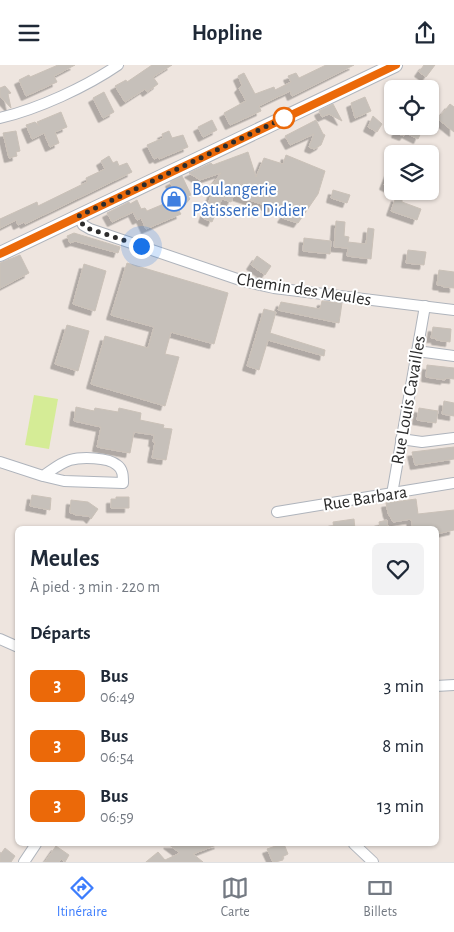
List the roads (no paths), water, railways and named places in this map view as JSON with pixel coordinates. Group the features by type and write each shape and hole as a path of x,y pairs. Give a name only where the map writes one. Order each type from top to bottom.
{"main road":[{"path":"0,254 373,70 395,65"}],"street":[{"path":"0,118 16,114 64,94 118,65"},
{"name":"Chemin des Meules","path":"79,216 83,225 90,229 243,281 274,288 454,310"},
{"name":"Rue Louis Cavailles","path":"392,494 424,306"},
{"path":"417,351 454,356"},
{"path":"401,439 422,442 454,438"},
{"path":"0,461 43,476 64,481 124,483 123,473 116,464 104,460 86,458 60,464 43,476"},
{"name":"Rue Barbara","path":"277,512 454,483"},
{"path":"0,639 15,646"},
{"path":"439,685 454,685"},
{"path":"24,862 35,846"},
{"path":"356,846 373,862"}],"place":[{"name":"Boulangerie Pâtisserie Didier","path":"174,199"}]}
